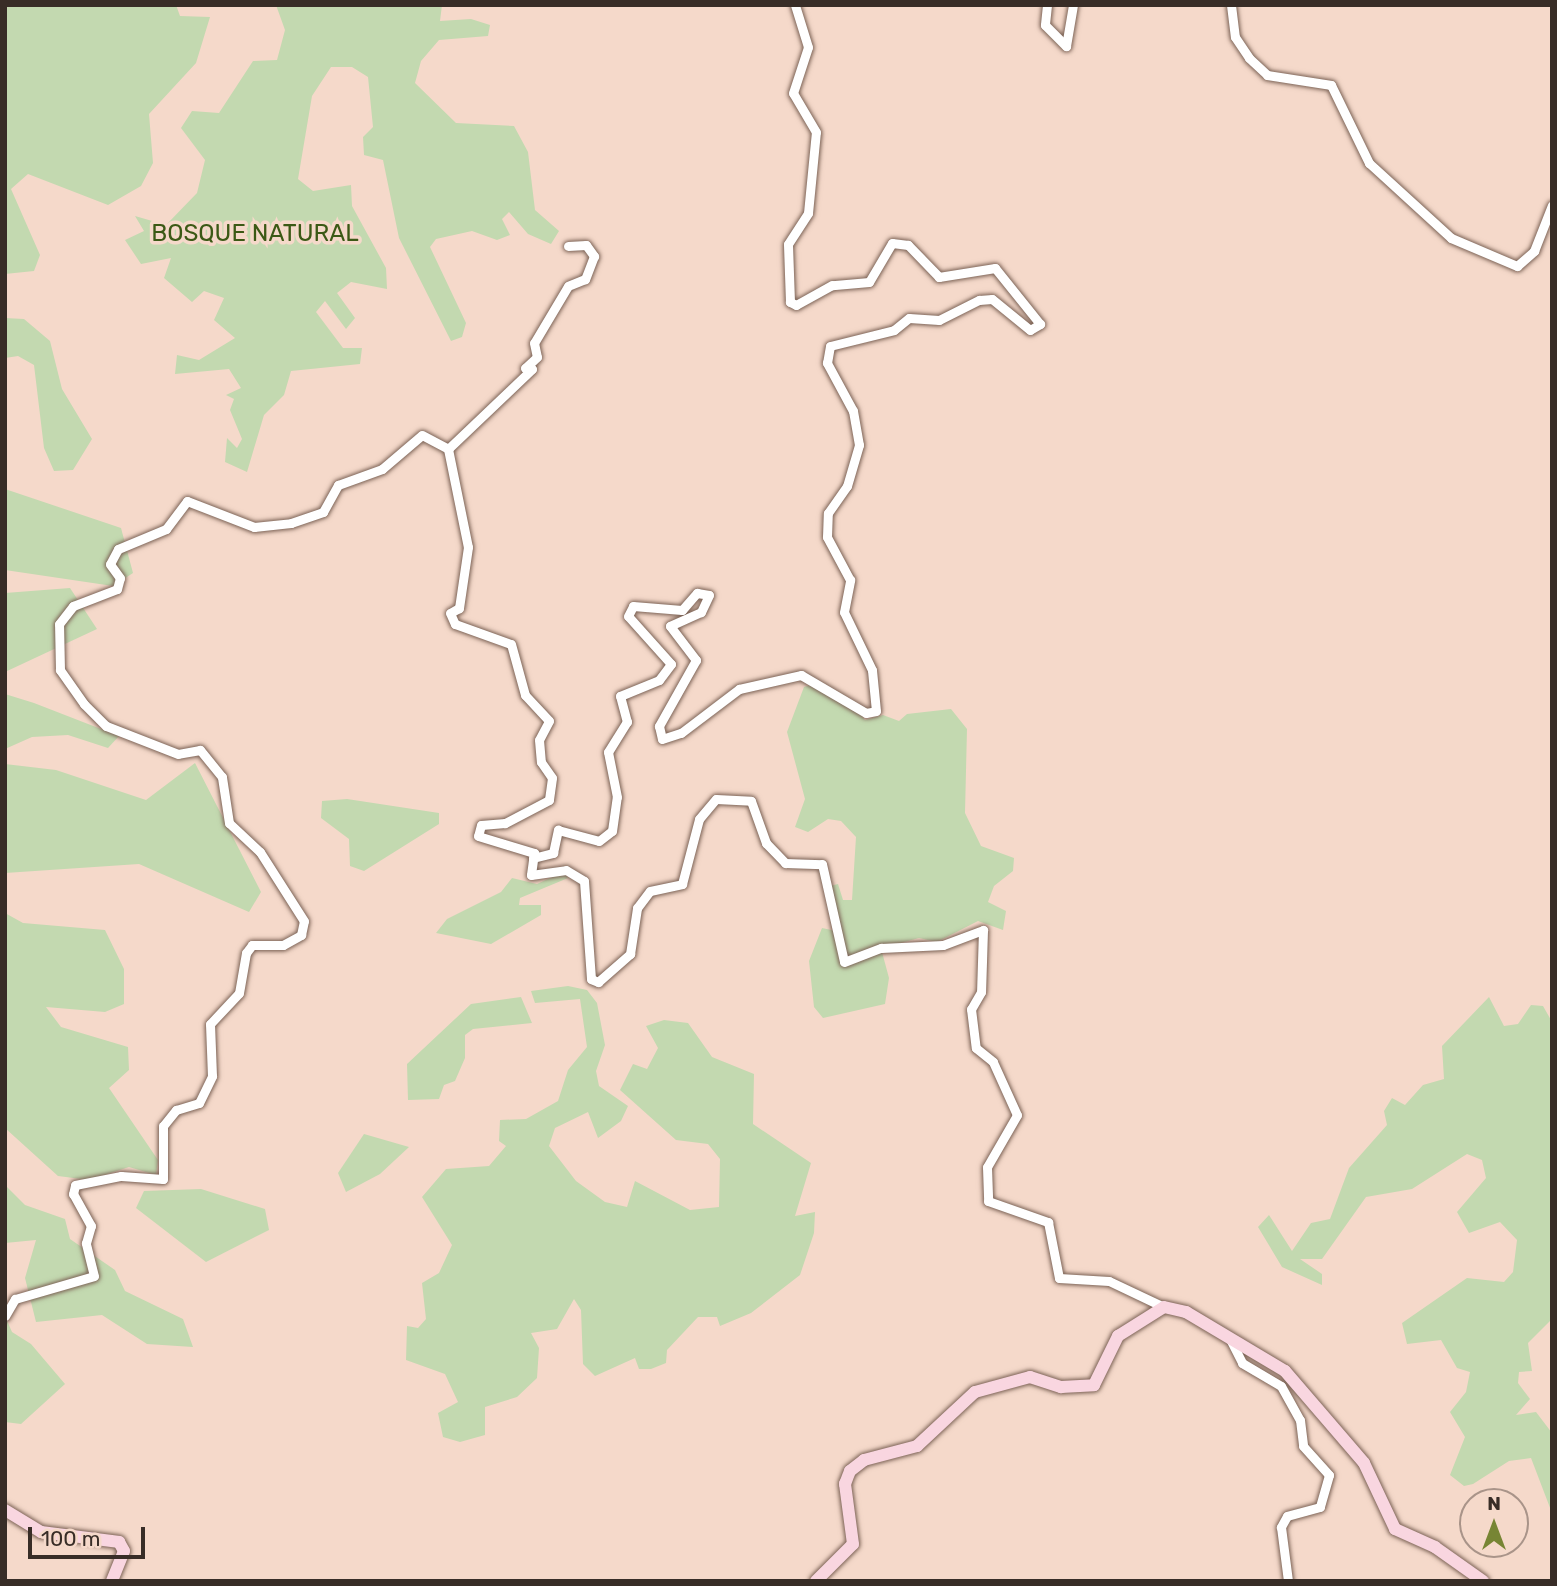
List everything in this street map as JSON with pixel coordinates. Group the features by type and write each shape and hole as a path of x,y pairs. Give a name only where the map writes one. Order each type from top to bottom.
{"street":[{"path":"533,858 553,853 558,830 599,841 612,831 617,797 608,752 627,722 620,696 659,680 671,664 628,615 633,606 682,610 697,593 709,595 701,612 670,625 696,660 689,681 659,726 662,739 681,733 738,689 801,675 866,713 876,711 872,670 844,612 850,580 827,537 828,513 847,486 859,445 853,411 827,363 830,346 894,330 909,318 939,320 979,300 992,299 1030,330 1040,324 995,268 939,277 908,245 892,243 869,282 832,285 796,305 790,302 788,244 808,213 816,132 793,93 808,47 795,5"},
{"path":"1047,5 1045,25 1066,46 1073,5"},
{"path":"1231,5 1235,37 1249,58 1268,75 1331,85 1369,163 1451,238 1517,266 1534,251 1552,205"},
{"path":"448,449 517,387 532,369 526,362 537,357 534,343 561,296 585,279 594,257 586,246 568,246"},
{"path":"5,1316 15,1299 93,1276 86,1243 90,1226 72,1194 75,1185 121,1176 163,1179 163,1126 176,1110 199,1103 212,1076 210,1024 239,993 246,953 252,944 283,945 301,935 304,921 260,852 229,823 222,777 200,750 178,754 106,726 84,704 60,670 59,624 73,606 117,589 120,579 110,564 118,549 166,529 187,501 254,527 291,523 323,512 338,485 382,468 422,436 448,449"},
{"path":"448,449 468,547 459,608 450,613 455,624 511,643 525,695 549,721 538,740 541,762 552,778 550,800 505,822 481,825 478,836 534,853 531,875 566,870 584,881 592,979 598,982 630,954 637,908 650,891 682,884 699,819 716,799 751,801 766,843 785,863 822,864 845,962 881,948 943,945 983,930 981,992 971,1009 976,1048 993,1062 1017,1115 987,1167 988,1201 1048,1222 1059,1278 1109,1281 1164,1307 1186,1312 1285,1371 1364,1464 1395,1529 1436,1547 1483,1581"},
{"path":"816,1581 853,1544 845,1484 850,1471 864,1460 917,1446 975,1392 1030,1377 1061,1387 1094,1385 1118,1336 1164,1307"},
{"path":"1230,1339 1242,1363 1281,1386 1300,1420 1303,1446 1329,1475 1320,1507 1287,1516 1281,1527 1287,1581"},
{"path":"5,1510 40,1532 118,1542 124,1551 112,1581"}],"green space":[{"path":"5,5 176,5 180,16 210,17 196,63 149,114 153,163 141,186 108,205 28,174 11,189 40,255 34,271 5,274"},
{"name":"BOSQUE NATURAL","path":"276,5 442,5 440,21 471,19 490,25 488,36 439,40 421,61 415,83 456,123 514,126 528,152 535,210 559,231 551,244 528,234 509,212 502,219 510,235 497,240 472,231 436,239 430,247 466,323 462,337 451,341 399,238 383,160 364,155 363,137 373,127 368,77 352,67 331,67 312,96 298,179 313,191 351,185 352,206 386,268 387,289 351,282 337,293 355,318 346,329 325,301 316,312 343,348 362,348 360,364 291,371 284,395 264,415 247,472 225,462 227,438 237,448 242,439 230,410 234,399 226,395 241,388 229,369 175,374 177,355 199,360 235,338 214,320 224,298 204,291 192,302 164,278 171,258 141,264 125,240 144,231 135,216 166,225 197,193 205,160 181,128 192,111 219,113 253,61 277,60 285,30"},
{"path":"5,318 24,319 50,341 62,389 92,439 73,470 54,471 44,448 34,365 18,356 5,358"},
{"path":"5,489 121,528 133,573 113,586 5,570"},
{"path":"70,588 97,629 5,672 5,593"},
{"path":"816,683 845,696 865,720 883,715 899,721 907,714 951,709 967,729 965,813 981,846 1014,858 1013,871 994,886 988,902 1006,911 1003,930 978,921 937,942 919,938 845,958 830,886 838,884 843,900 852,900 856,837 841,821 828,819 808,832 795,827 805,799 787,732 804,687"},
{"path":"5,694 119,736 108,748 68,735 32,737 5,749"},
{"path":"195,763 261,892 249,912 139,864 5,873 5,764 56,770 146,800"},
{"path":"347,799 439,813 439,824 364,871 350,866 349,839 321,818 322,801"},
{"path":"563,872 568,878 520,898 519,905 541,905 541,915 491,944 436,933 447,919 501,892 512,878 537,884"},
{"path":"5,913 23,923 105,930 124,969 124,1004 105,1012 46,1007 61,1027 128,1047 129,1070 109,1088 158,1160 156,1175 129,1167 89,1180 58,1176 5,1128"},
{"path":"822,928 836,931 843,966 882,952 889,978 885,1004 823,1018 814,1007 809,961"},
{"path":"568,986 587,990 597,1003 605,1045 596,1071 599,1086 628,1106 621,1121 598,1138 588,1112 555,1128 549,1146 576,1181 605,1202 627,1207 635,1181 690,1210 719,1207 720,1159 708,1144 676,1140 620,1090 633,1064 647,1069 658,1048 646,1026 664,1020 688,1023 712,1057 754,1074 753,1124 811,1163 795,1216 815,1212 814,1233 800,1275 751,1313 720,1326 717,1317 698,1317 667,1350 666,1363 651,1369 639,1369 635,1358 595,1376 583,1364 581,1310 574,1299 557,1329 531,1333 539,1348 537,1378 517,1397 485,1407 485,1435 460,1442 443,1437 438,1413 458,1402 445,1374 406,1360 407,1326 418,1328 426,1319 422,1283 439,1273 452,1245 422,1197 446,1169 489,1166 506,1146 499,1141 500,1120 526,1119 558,1101 568,1070 587,1047 580,999 535,1003 531,991"},
{"path":"521,997 532,1023 473,1029 465,1035 465,1058 455,1081 444,1085 439,1099 408,1100 407,1064 471,1004"},
{"path":"1489,997 1504,1026 1518,1024 1531,1005 1543,1006 1551,1020 1552,1319 1528,1343 1532,1371 1519,1372 1518,1383 1530,1399 1516,1415 1536,1412 1552,1433 1552,1513 1531,1458 1509,1461 1473,1484 1464,1486 1450,1475 1465,1437 1450,1412 1466,1392 1470,1372 1457,1368 1441,1340 1407,1344 1402,1323 1467,1278 1504,1282 1513,1272 1517,1240 1500,1222 1469,1233 1457,1212 1486,1178 1482,1160 1467,1154 1412,1189 1366,1197 1322,1259 1300,1259 1322,1274 1322,1285 1282,1267 1258,1227 1269,1215 1292,1251 1311,1223 1330,1219 1349,1168 1387,1125 1384,1111 1392,1098 1405,1105 1423,1085 1444,1079 1442,1046"},
{"path":"364,1134 409,1147 380,1174 346,1192 338,1173"},
{"path":"5,1185 25,1205 65,1219 70,1239 115,1270 125,1291 183,1319 193,1347 147,1344 102,1315 36,1322 25,1278 36,1240 5,1243"},
{"path":"201,1189 265,1209 269,1230 206,1262 136,1208 144,1191"},
{"path":"5,1316 12,1332 31,1344 65,1384 21,1424 5,1422"}]}
